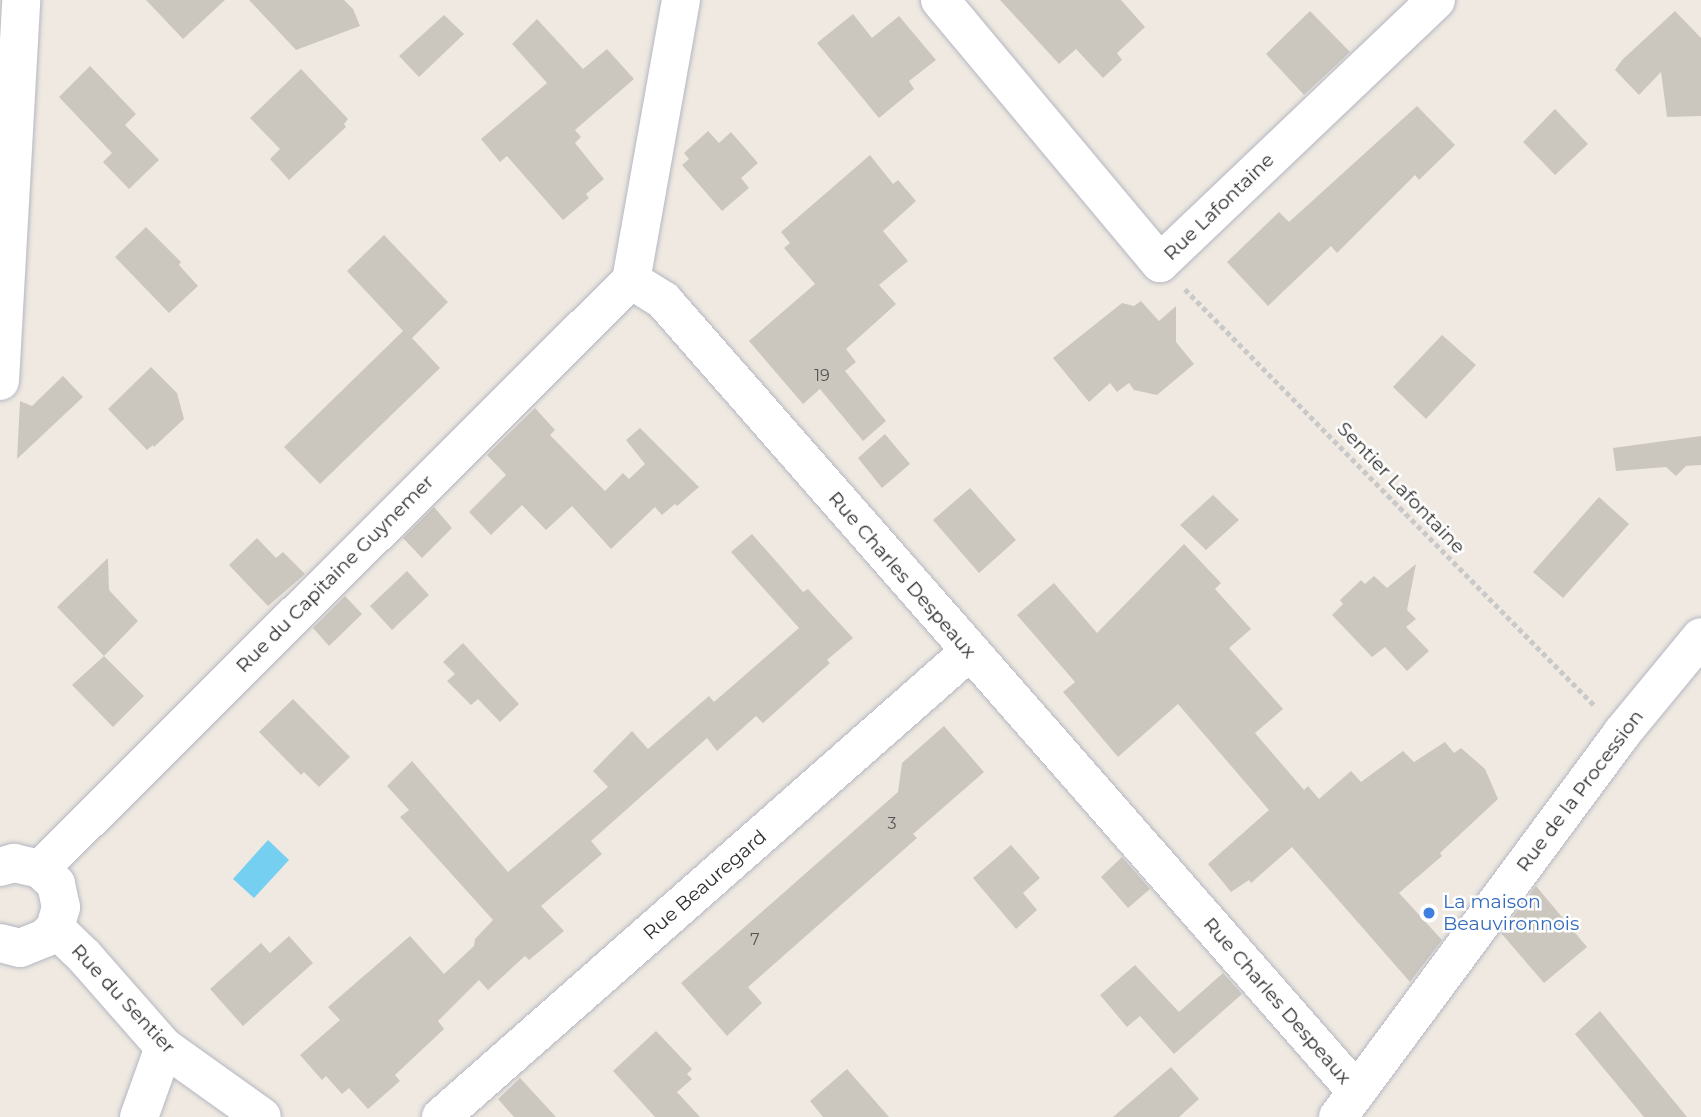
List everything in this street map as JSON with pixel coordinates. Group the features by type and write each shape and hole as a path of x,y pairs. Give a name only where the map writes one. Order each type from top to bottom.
{"street":[{"path":"1,370 21,0"},
{"path":"631,280 681,0"},
{"name":"Rue Lafontaine","path":"940,0 1160,263 1436,0"},
{"name":"Rue Charles Despeaux","path":"631,280 664,301 969,652 1347,1104"},
{"name":"Rue du Capitaine Guynemer","path":"40,869 631,280"},
{"name":"Rue de la Procession","path":"1347,1104 1622,733 1701,637"},
{"name":"Rue Beauregard","path":"440,1117 969,652"},
{"path":"0,867 14,863 40,869 49,875 60,895 61,907 55,928 33,945 20,948 0,943"},
{"name":"Rue du Sentier","path":"55,928 85,957 164,1047 262,1117"},
{"path":"139,1117 164,1047"}],"path":[{"name":"Sentier Lafontaine","path":"1160,263 1622,733"}],"water":[{"path":"268,840 289,860 254,898 233,879"}],"building":[{"path":"146,0 225,0 183,39"},
{"path":"249,0 344,0 353,9 360,26 296,50"},
{"path":"1000,0 1121,0 1145,27 1117,53 1122,60 1103,78 1076,49 1059,64"},
{"path":"1310,11 1350,52 1304,95 1266,54"},
{"path":"1675,11 1701,38 1701,116 1667,117 1661,72 1639,95 1615,70 1622,60"},
{"path":"853,14 872,38 899,16 936,60 909,81 914,89 879,118 817,43"},
{"path":"444,15 464,34 419,77 399,56"},
{"path":"537,19 583,69 607,49 634,79 575,130 581,137 575,143 604,179 586,194 589,198 563,220 507,156 500,162 481,139 547,83 512,44"},
{"path":"90,66 136,114 125,125 159,160 129,189 103,162 112,153 59,97"},
{"path":"301,69 348,119 344,124 346,127 289,180 270,159 280,149 250,118"},
{"path":"1417,106 1455,145 1419,180 1415,175 1337,253 1331,246 1268,306 1227,262 1279,212 1289,222"},
{"path":"1555,109 1588,144 1555,175 1523,142"},
{"path":"708,131 719,143 731,132 758,163 741,178 749,188 722,211 682,165 689,159 684,153"},
{"path":"870,155 893,184 898,180 916,201 883,231 908,261 879,285 896,304 846,349 856,362 845,371 886,421 863,441 820,389 803,404 749,341 815,284 784,248 790,243 781,232"},
{"path":"146,227 181,262 179,265 198,286 169,313 115,257"},
{"path":"384,235 448,302 412,338 440,368 320,484 284,447 403,331 347,271"},
{"path":"1141,301 1159,321 1176,306 1176,342 1194,364 1157,395 1134,390 1129,383 1117,392 1110,383 1089,402 1053,358 1122,303 1134,306"},
{"path":"1442,335 1476,365 1426,419 1393,387"},
{"path":"151,367 177,393 184,419 154,447 153,445 147,450 108,409"},
{"path":"63,376 83,397 17,459 20,401 32,406"},
{"path":"535,408 555,430 550,435 605,491 623,473 629,479 645,464 626,440 640,428 699,487 662,515 655,507 611,549 572,506 546,530 522,505 491,535 469,512 506,475 487,455"},
{"path":"885,434 910,464 882,488 858,458"},
{"path":"1701,436 1701,465 1686,466 1676,476 1666,467 1616,471 1613,448"},
{"path":"970,488 1016,540 979,573 933,520"},
{"path":"1213,495 1239,520 1206,550 1180,525"},
{"path":"1599,497 1629,524 1563,598 1533,572"},
{"path":"434,507 452,528 422,558 403,538"},
{"path":"752,534 803,592 808,589 853,638 827,660 830,663 763,723 756,716 717,751 707,738 591,841 602,854 541,906 564,931 529,960 525,956 488,990 479,980 438,1021 444,1029 395,1075 400,1081 368,1109 349,1088 342,1094 326,1076 322,1080 300,1055 340,1020 328,1007 410,936 444,974 474,946 475,939 493,920 400,817 409,810 387,786 412,761 508,872 608,787 593,771 632,731 648,749 709,696 714,702 799,628 731,552"},
{"path":"257,538 276,558 283,552 305,574 268,606 229,565"},
{"path":"1184,544 1221,583 1215,589 1251,629 1229,648 1283,709 1255,733 1304,790 1308,786 1319,799 1351,771 1361,782 1403,751 1414,762 1445,742 1454,753 1461,748 1485,769 1498,799 1440,853 1442,856 1399,893 1442,940 1410,982 1292,847 1251,883 1249,880 1231,892 1208,864 1269,810 1178,704 1118,757 1063,692 1075,682 1017,615 1054,583 1097,633"},
{"path":"108,558 109,590 138,621 104,656 57,607"},
{"path":"1416,564 1407,610 1416,619 1406,627 1429,651 1407,671 1385,647 1372,657 1332,615 1343,604 1340,600 1361,580 1365,584 1374,576 1387,588"},
{"path":"407,571 429,595 392,630 370,606"},
{"path":"345,596 362,614 329,646 313,628"},
{"path":"463,643 519,704 500,722 478,699 471,705 447,681 455,674 443,662"},
{"path":"104,656 144,696 113,727 72,685"},
{"path":"293,699 350,757 319,787 304,772 301,775 259,732"},
{"path":"944,726 984,772 913,834 917,838 748,987 762,1003 727,1036 681,983 898,792 902,763"},
{"path":"1011,845 1040,878 1023,893 1037,910 1016,929 973,878"},
{"path":"1122,857 1150,889 1128,908 1101,877"},
{"path":"1536,886 1587,947 1544,983 1501,933"},
{"path":"289,936 313,963 243,1026 210,989 261,943 270,953"},
{"path":"1135,965 1179,1012 1223,973 1242,994 1174,1054 1140,1016 1127,1027 1100,995"},
{"path":"1600,1011 1687,1117 1644,1117 1575,1034"},
{"path":"656,1031 692,1069 687,1074 692,1079 677,1092 700,1117 655,1117 613,1071"},
{"path":"1171,1067 1199,1099 1179,1117 1113,1117"},
{"path":"847,1069 889,1117 823,1117 810,1101"},
{"path":"520,1078 556,1117 514,1117 498,1099"}],"place":[{"name":"La maison Beauvironnois","path":"1429,913"}]}
